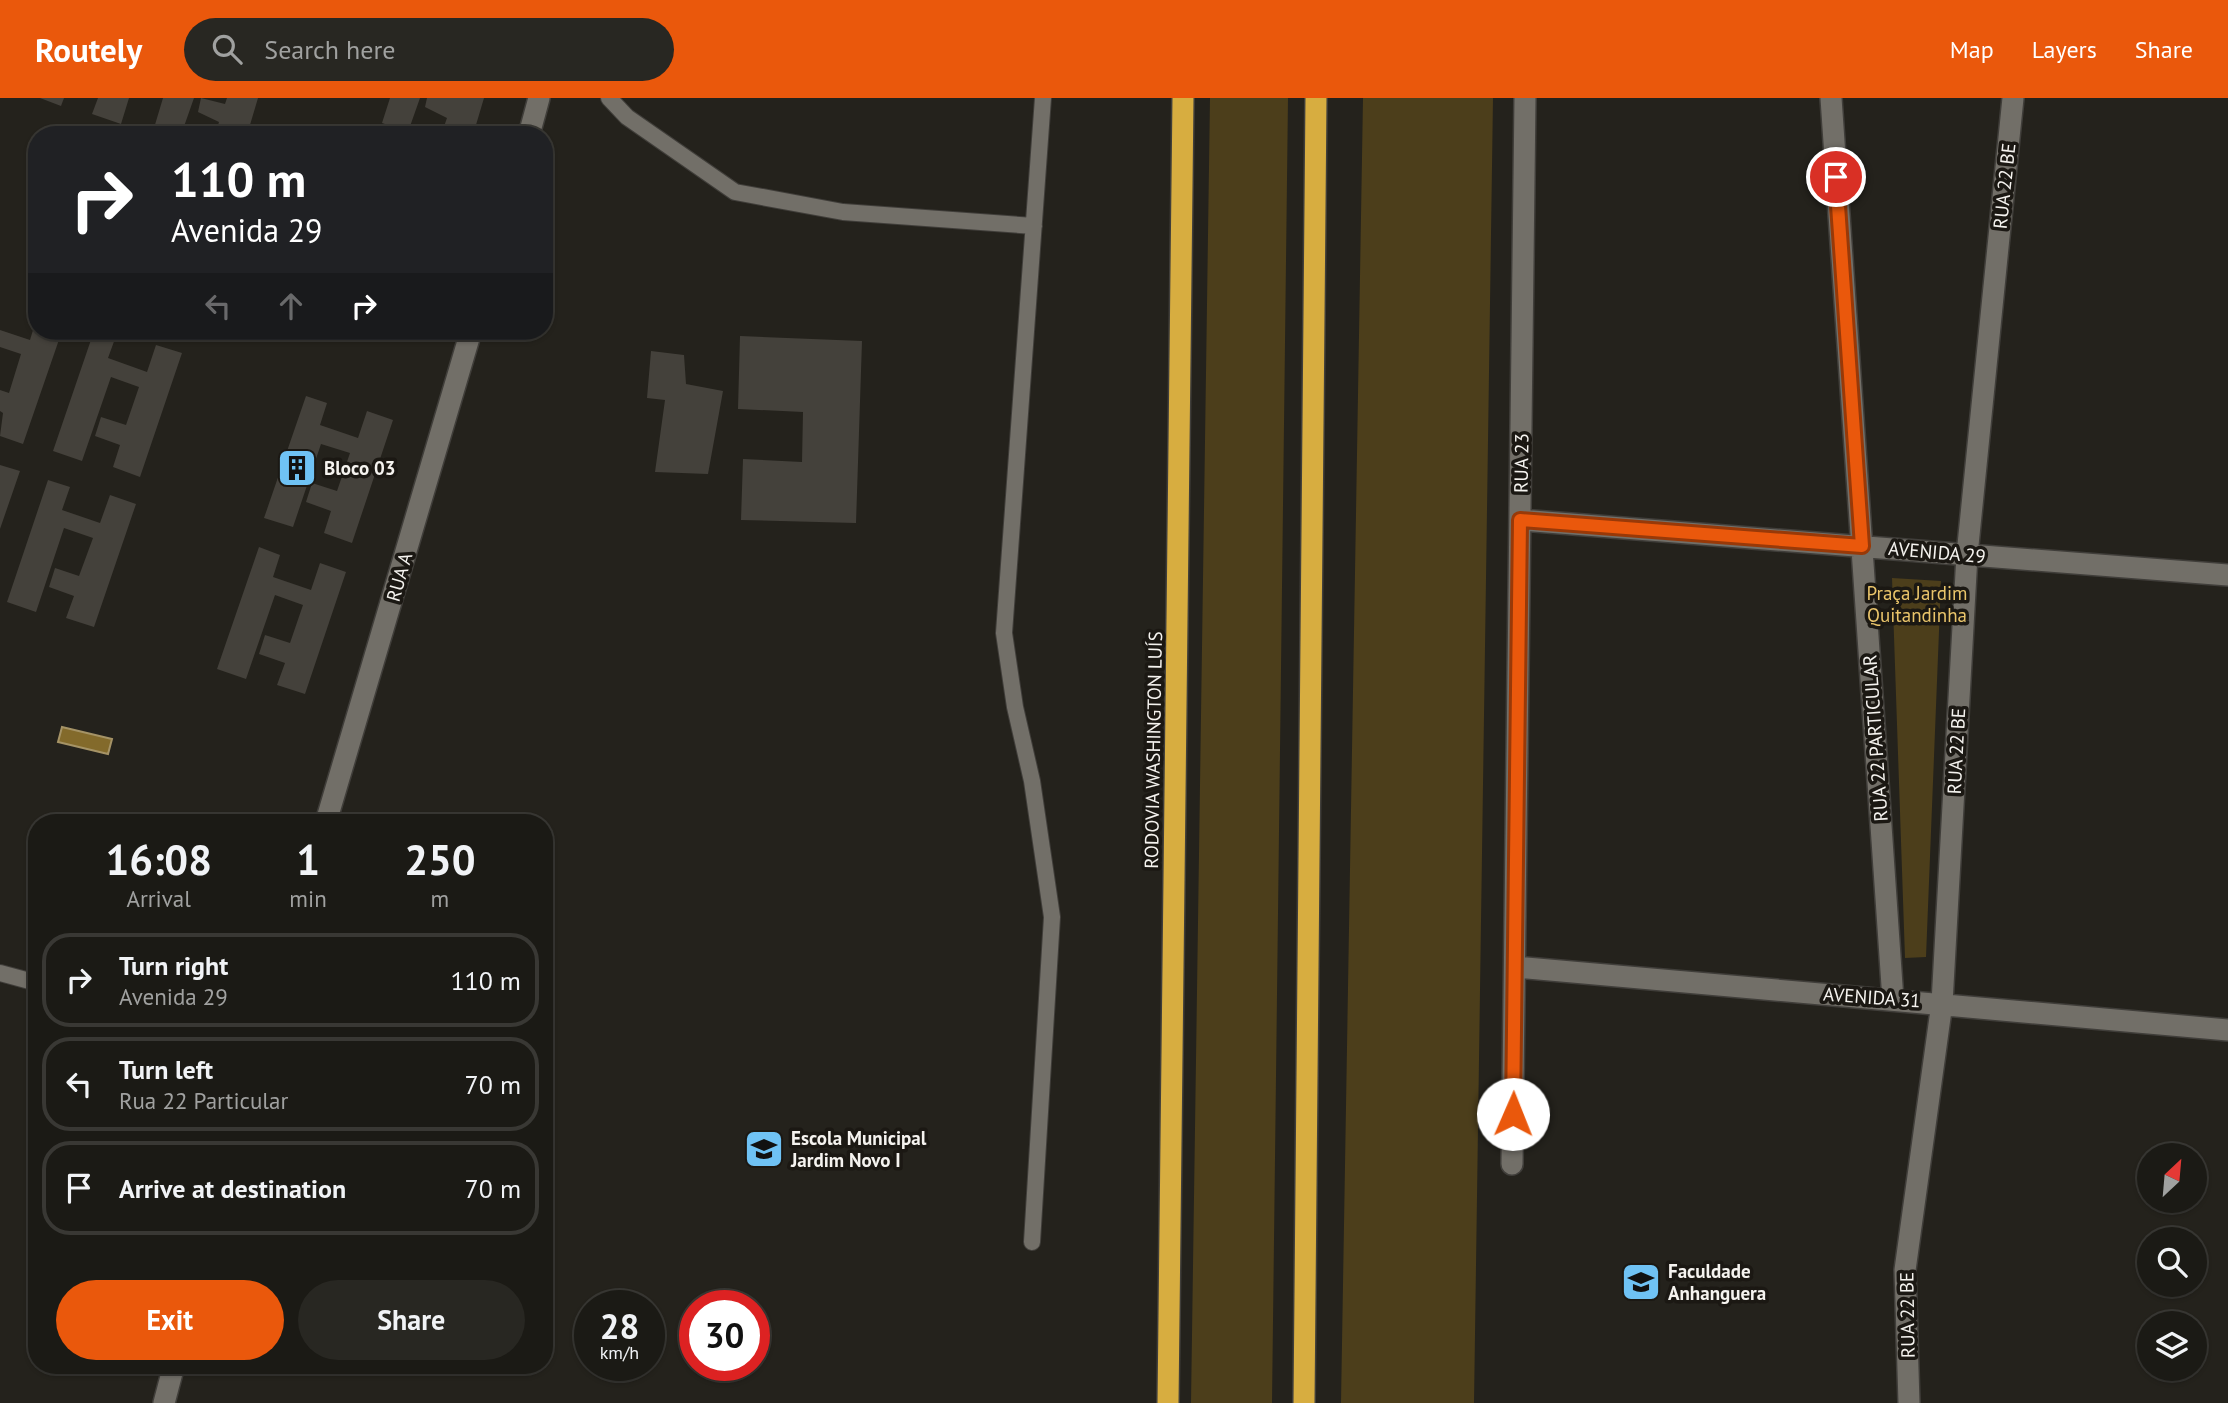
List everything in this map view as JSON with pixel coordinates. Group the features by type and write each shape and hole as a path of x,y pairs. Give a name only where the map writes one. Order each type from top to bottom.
{"highway":[{"name":"RODOVIA WASHINGTON LUÍS","path":"1168,1403 1182,98"},
{"path":"1304,1403 1316,98"}],"street":[{"path":"532,126 540,98"},
{"name":"RUA 23","path":"1512,1164 1525,98"},
{"name":"RUA 22 PARTICULAR","path":"1831,98 1893,1000"},
{"name":"RUA 22 BE","path":"1909,1403 1905,1270 1942,1003 1967,555 2013,98"},
{"name":"RUA A","path":"328,814 468,340"},
{"name":"AVENIDA 29","path":"1520,520 2228,575"},
{"name":"AVENIDA 31","path":"1516,967 2228,1030"},
{"path":"163,1403 171,1374"}],"lane":[{"path":"609,98 627,117 735,192 843,212 1034,226"},
{"path":"1032,1242 1052,917 1032,780 1015,707 1004,633 1043,98"},
{"path":"0,973 28,981"}],"green space":[{"path":"1210,98 1288,98 1272,1403 1191,1403"},
{"path":"1363,98 1493,98 1474,1403 1341,1403"},
{"name":"Praça Jardim Quitandinha","path":"1892,578 1941,581 1926,957 1905,958"}],"shaded area":[{"path":"62,727 112,739 108,754 58,742"}],"building":[{"path":"40,98 64,98 61,106"},
{"path":"98,98 129,98 121,124 92,114"},
{"path":"163,98 194,98 184,126 155,126"},
{"path":"201,98 225,104 227,98 258,98 250,126 218,126 219,122 198,112"},
{"path":"390,98 420,98 410,126 382,123"},
{"path":"427,98 484,98 476,126 444,126 447,118 425,107"},
{"path":"0,330 28,340 59,340 23,444 0,436 3,413 0,411 0,390 9,393 21,354 0,347"},
{"path":"740,336 862,341 856,523 741,520 743,459 802,462 803,412 738,409"},
{"path":"91,340 115,340 108,358 147,372 156,345 182,353 140,477 113,467 120,445 95,436 101,417 126,425 139,387 111,377 82,461 53,451"},
{"path":"651,351 684,355 686,384 723,391 708,474 655,472 665,400 647,398"},
{"name":"Bloco 03","path":"306,396 327,403 320,425 358,438 367,411 393,420 352,543 324,533 331,511 306,502 312,483 337,491 350,453 321,444 293,527 264,518"},
{"path":"0,465 20,471 0,529"},
{"path":"48,480 70,487 62,510 100,523 110,495 136,504 94,627 66,618 74,596 49,587 55,568 79,576 93,538 64,528 36,612 7,602"},
{"path":"259,547 280,555 273,577 311,590 320,563 346,572 305,694 277,685 285,663 259,654 265,635 290,643 303,605 275,595 246,679 217,669"}],"place":[{"name":"Bloco 03","path":"297,468"},
{"name":"Escola Municipal Jardim Novo I","path":"764,1149"},
{"name":"Faculdade Anhanguera","path":"1641,1282"}],"route":[{"path":"1513,1114 1520,520 1862,546 1836,177"}]}
